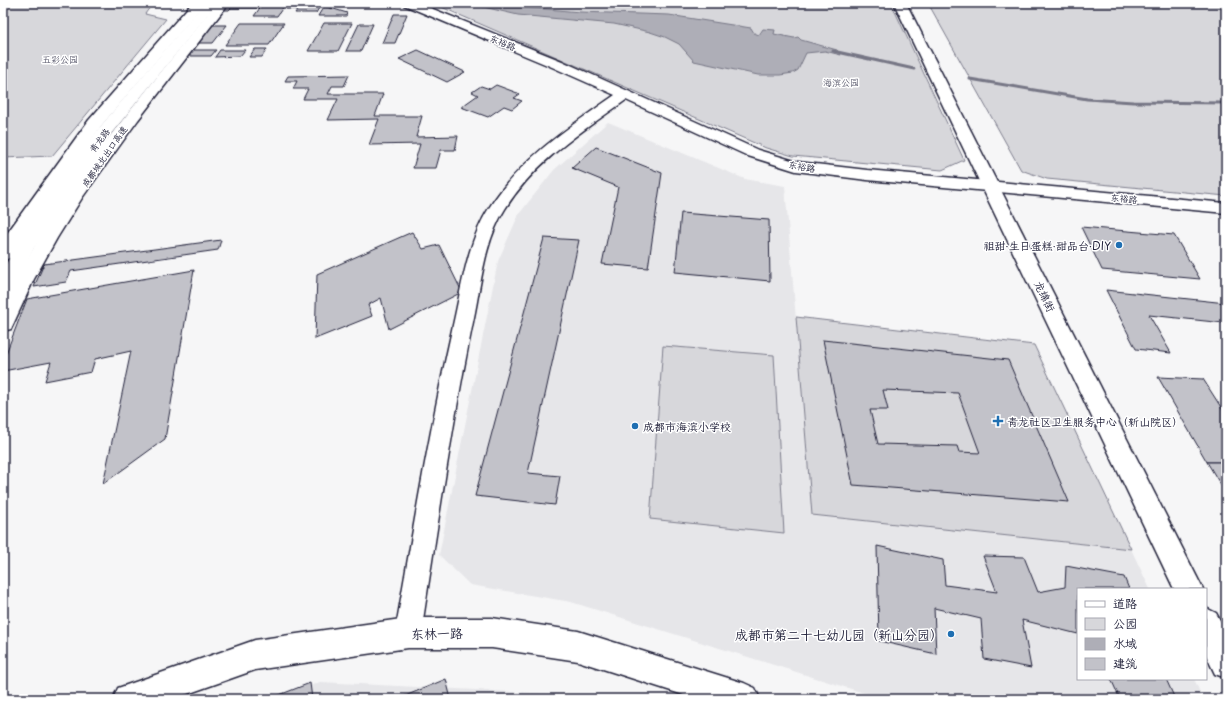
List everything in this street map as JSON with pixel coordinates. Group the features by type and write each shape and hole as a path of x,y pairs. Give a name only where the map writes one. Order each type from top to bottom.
{"main road":[{"path":"3,253 95,123 199,3"},
{"name":"青龙路","path":"3,289 25,246 105,131 211,3"},
{"name":"成都城北出口高速","path":"3,323 11,305 52,231 115,138 223,3"},
{"name":"龙绵街","path":"900,3 1189,588"},
{"path":"1207,625 1226,663"},
{"name":"东林一路","path":"129,699 255,655 408,633 492,633 578,646 744,699"}],"street":[{"name":"东裕路","path":"408,3 557,64 753,153 796,166 1226,208"},
{"path":"408,633 454,362 480,246 496,210 519,178 541,156 624,95"}],"shaded area":[{"name":"成都市海滨小学校","path":"608,122 745,179 785,186 812,515 1131,549 1150,588 1077,588 1077,680 1194,680 1203,699 883,699 571,602 470,585 439,555 498,261 519,214 554,170"},
{"path":"320,682 592,696 601,699 275,699"}],"green space":[{"name":"五彩公园","path":"3,3 153,3 145,14 166,19 52,156 3,158"},
{"name":"海滨公园","path":"432,3 891,3 964,160 942,170 793,156 766,148"},
{"path":"928,3 1226,3 1226,196 1047,179 1021,170"},
{"path":"796,317 1034,345 1131,549 812,515"},
{"path":"663,346 774,355 784,533 650,519"}],"water":[{"path":"466,3 481,3 499,7 523,7 580,12 669,15 751,28 754,33 759,35 763,29 775,30 774,34 794,38 798,37 801,40 837,50 841,55 825,51 806,53 798,70 793,73 780,75 758,75 694,61 679,44 650,32 614,24 518,15"}],"building":[{"path":"286,3 277,16 254,16 260,8 231,8 229,10 224,10 229,4"},
{"path":"290,3 322,3 316,13 295,13 298,9 286,9"},
{"path":"324,6 347,13 346,16 318,16"},
{"path":"394,14 407,14 395,43 382,43"},
{"path":"241,23 284,23 269,45 225,45"},
{"path":"324,23 352,23 338,51 308,51"},
{"path":"359,24 373,24 361,51 346,51"},
{"path":"210,25 227,25 213,43 195,43"},
{"path":"255,49 267,49 262,57 249,57"},
{"path":"191,50 216,50 211,56 186,56"},
{"path":"220,50 245,50 240,56 215,57"},
{"path":"418,50 465,72 447,82 399,59"},
{"path":"349,75 344,86 332,86 328,94 383,94 375,116 422,116 416,137 458,136 455,150 441,150 436,168 413,168 420,144 369,145 379,119 328,120 338,99 303,99 308,89 293,89 297,81 285,81 288,76"},
{"path":"496,85 520,94 514,98 522,101 512,109 504,106 488,117 461,107 478,95 472,92 481,86 490,89"},
{"path":"596,147 662,173 648,268 602,264 618,187 572,168"},
{"path":"681,213 769,220 770,281 675,272"},
{"path":"1081,227 1174,235 1200,279 1102,270"},
{"path":"412,232 423,249 439,245 462,292 389,329 381,298 368,305 372,316 315,339 317,274"},
{"path":"544,238 579,240 528,473 560,476 555,505 475,496"},
{"path":"221,240 218,250 71,271 66,282 34,287 44,264"},
{"path":"194,270 165,439 103,484 131,351 95,359 91,372 45,381 51,362 3,371 3,361 27,299"},
{"path":"1106,290 1226,303 1226,327 1224,323 1149,315 1171,353 1136,349"},
{"path":"823,340 1008,360 1069,502 853,485","holes":["883,390 958,393 980,453 959,452 957,446 878,444 870,410 888,410"]},
{"path":"1158,377 1203,379 1226,415 1226,462 1207,462"},
{"path":"1207,462 1226,462 1226,494"},
{"path":"877,546 943,560 945,585 997,592 983,556 1024,557 1038,592 1065,587 1066,566 1124,577 1129,588 1077,588 1077,634 1022,620 1031,668 984,659 981,619 934,608 936,654 879,641"},
{"path":"446,679 451,699 398,699"},
{"path":"1111,680 1166,680 1175,699 1120,699"},
{"path":"310,683 312,699 269,699"}],"waterway":[{"path":"833,51 914,69"},
{"path":"970,79 1087,99 1133,102 1226,103"}],"place":[{"name":"祖甜·生日蛋糕·甜品台·DIY","path":"1119,245"},
{"name":"青龙社区卫生服务中心（新山院区）","path":"998,421"},
{"name":"成都市海滨小学校","path":"635,426"},
{"name":"成都市第二十七幼儿园（新山分园）","path":"951,634"}]}
